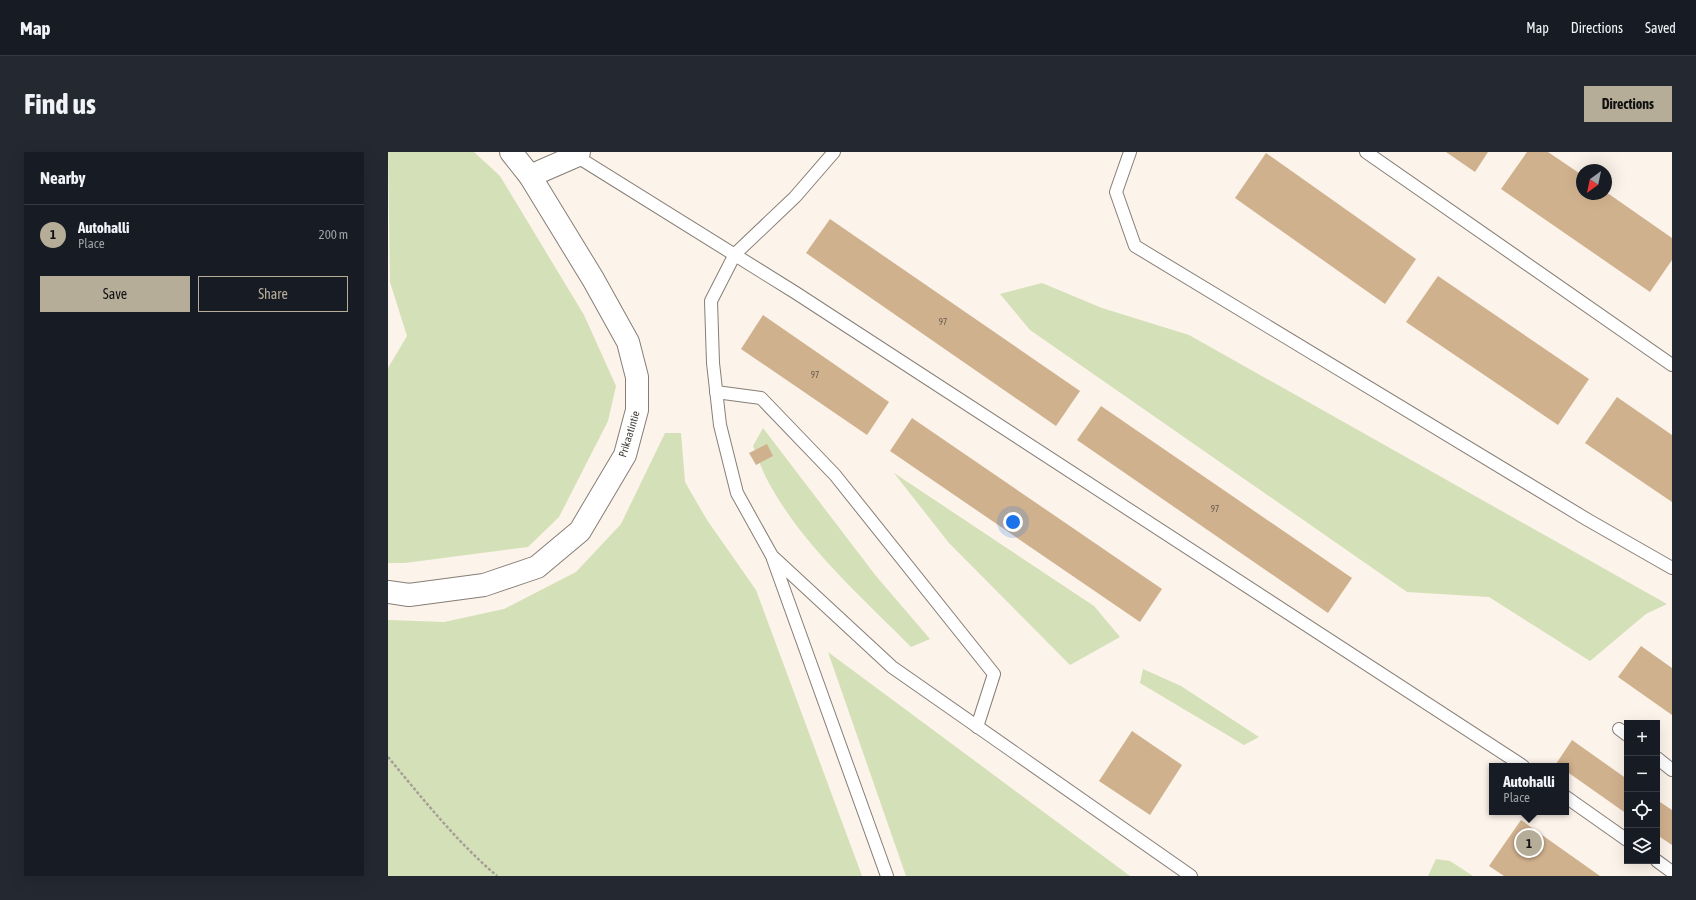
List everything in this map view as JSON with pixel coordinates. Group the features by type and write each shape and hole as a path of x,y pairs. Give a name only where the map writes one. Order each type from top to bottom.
{"street":[{"name":"Prikaatintie","path":"388,592 409,595 484,584 537,567 580,531 625,455 638,410 637,377 628,342 593,279 530,176 511,152"},
{"path":"530,176 577,154"}],"lane":[{"path":"834,152 795,197 735,254 711,301 716,392 720,425 738,493 772,556 830,712 887,876"},
{"path":"1130,152 1116,192 1135,246 1588,520 1672,568"},
{"path":"1366,152 1672,365"},
{"path":"577,154 810,301 1518,763"},
{"path":"716,392 761,398 835,475 994,674 977,727"},
{"path":"772,556 892,667 1191,876"},
{"path":"1660,760 1672,770"},
{"path":"1569,798 1624,838"},
{"path":"1660,864 1672,872"}],"path":[{"path":"388,757 441,820 479,860 497,876"}],"green space":[{"path":"388,152 474,152 500,176 584,315 616,386 608,421 559,517 528,547 405,563 388,563 388,368 407,336 390,282"},
{"path":"1042,283 1102,308 1189,335 1667,604 1646,614 1590,661 1489,597 1407,592 1030,330 1000,294"},
{"path":"763,428 876,576 930,639 911,647 835,571 800,530 770,485 753,446"},
{"path":"665,433 681,433 685,482 707,520 756,590 862,876 388,876 388,620 444,622 504,609 576,572 621,524"},
{"path":"894,473 1094,606 1120,637 1070,665 949,543"},
{"path":"828,652 1130,876 906,876"},
{"path":"1143,669 1181,686 1259,737 1244,745 1140,683"},
{"path":"1436,859 1450,861 1473,876 1428,876"}],"building":[{"path":"1446,152 1488,152 1475,172"},
{"path":"1527,152 1548,152 1576,171 1576,200 1612,200 1612,196 1672,238 1672,260 1650,292 1501,189"},
{"path":"1266,153 1416,259 1385,304 1235,198"},
{"path":"830,219 1080,391 1056,426 806,253"},
{"path":"1438,276 1589,379 1558,425 1406,322"},
{"path":"763,315 889,402 867,435 741,349"},
{"path":"1617,397 1672,435 1672,502 1585,443"},
{"path":"1101,406 1352,578 1328,613 1077,440"},
{"path":"912,418 1162,589 1140,622 890,451"},
{"path":"767,444 773,456 756,465 749,453"},
{"path":"1641,646 1672,668 1672,715 1618,677"},
{"path":"1132,731 1182,765 1150,815 1099,781"},
{"path":"1572,740 1624,777 1624,812 1569,773 1569,763 1557,763"},
{"path":"1660,802 1672,810 1672,845 1660,837"},
{"path":"1521,820 1600,876 1504,876 1489,866"}],"place":[{"name":"Autohalli","path":"1529,843"}]}
